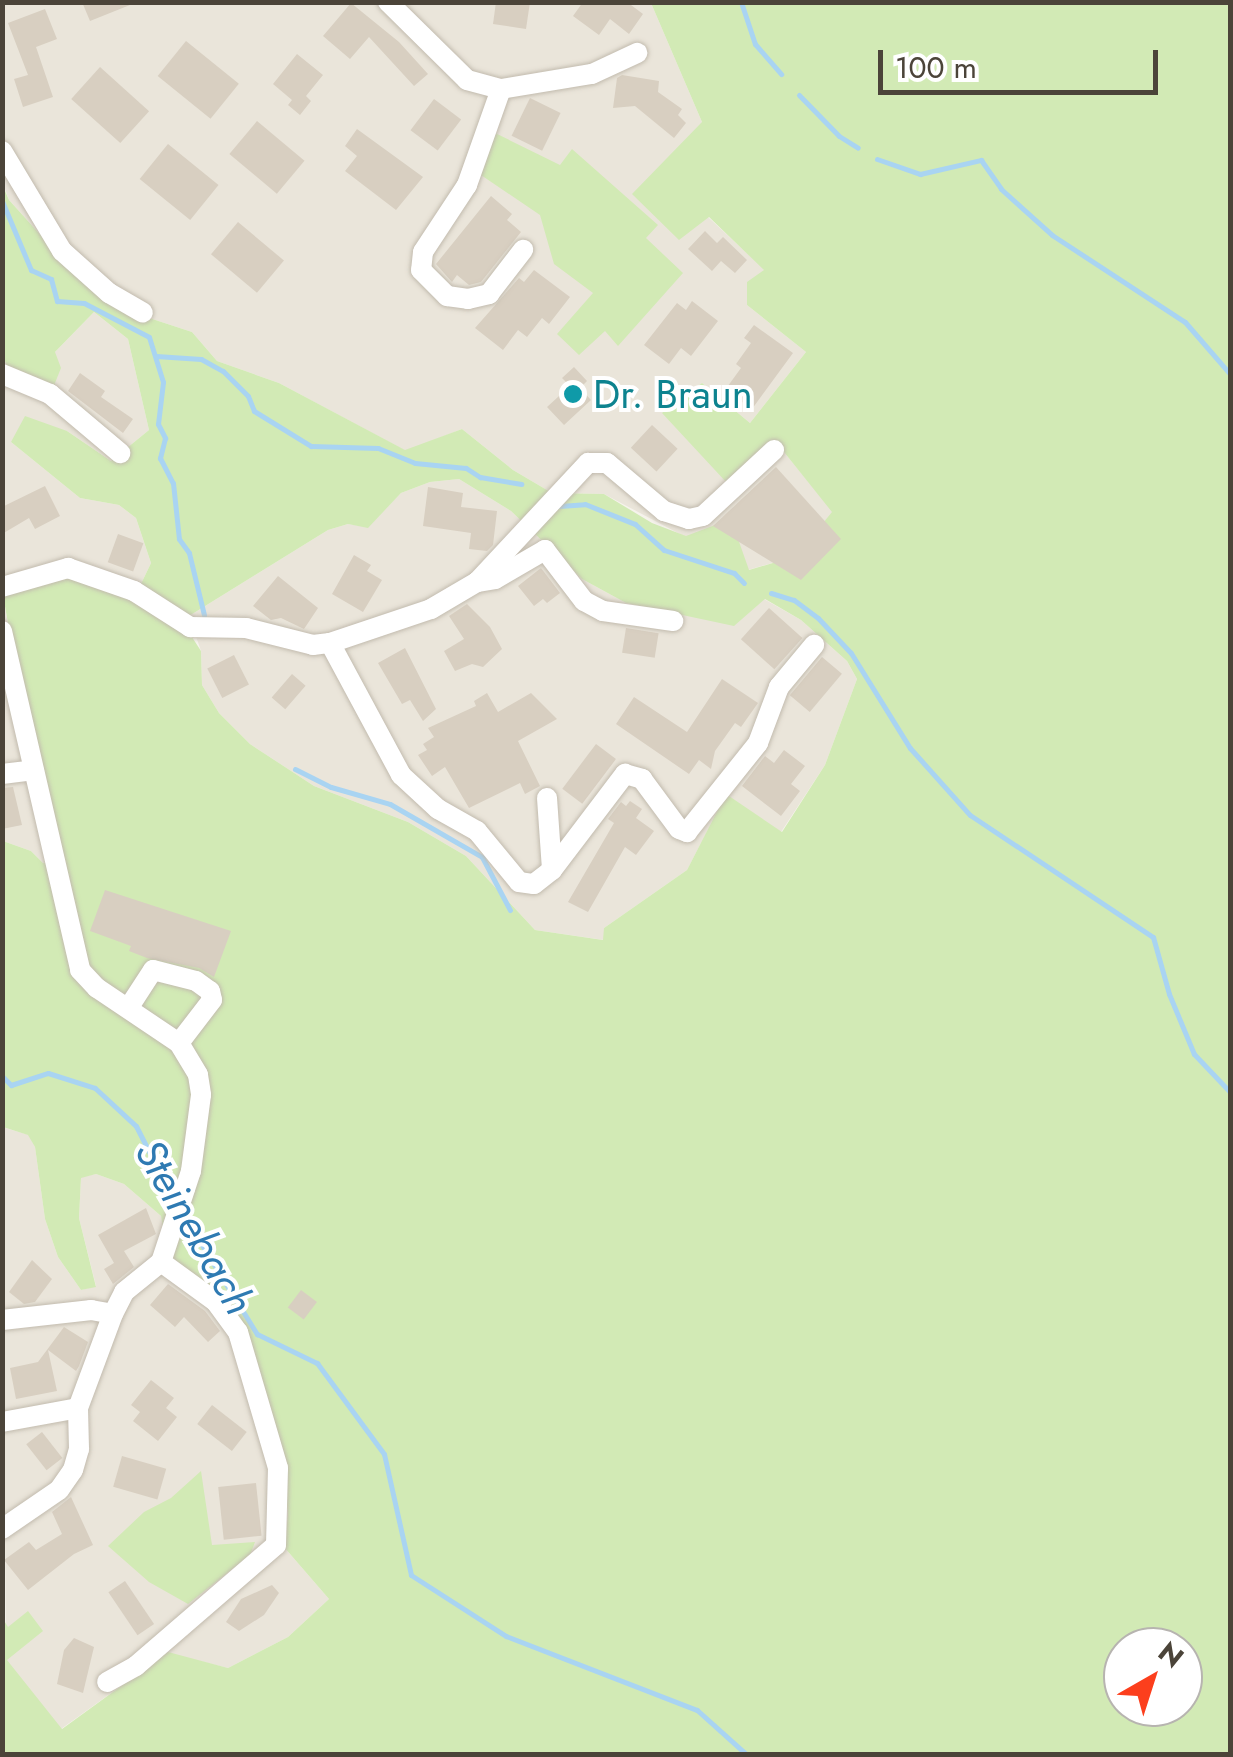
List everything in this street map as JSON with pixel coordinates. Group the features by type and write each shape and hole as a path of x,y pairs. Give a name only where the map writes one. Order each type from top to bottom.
{"street":[{"path":"388,2 467,80 500,89 592,74 638,53"},
{"path":"500,89 467,186 423,252 421,270 447,296 468,299 489,294 522,250"},
{"path":"2,151 62,251 109,293 143,314"},
{"path":"2,374 50,394 120,452"},
{"path":"2,587 68,568 134,591 190,626 246,628 314,645 330,643 431,609 476,582 588,463 607,462 664,511 689,519 703,516 774,450"},
{"path":"476,582 495,579 545,550 584,601 603,611 673,621"},
{"path":"2,630 80,970 96,988 179,1043 198,1076 201,1095 197,1139 161,1262 124,1292 112,1314 78,1408 79,1449 73,1470 59,1490 2,1530"},
{"path":"330,643 401,775 438,810 477,831 519,882 534,884 552,870 626,774 642,779 678,829 687,832 758,742 780,688 814,645"},
{"path":"2,774 34,770"},
{"path":"547,798 552,870"},
{"path":"129,1007 152,970 196,981 210,991 212,1000 179,1043"},
{"path":"107,1682 136,1666 200,1613 276,1545 279,1531 276,1449 238,1332 216,1302 161,1262"},
{"path":"2,1320 91,1310 112,1314"},
{"path":"2,1422 78,1408"}],"shaded area":[{"path":"3,3 651,3 702,122 679,239 708,217 765,270 747,305 806,352 750,423 702,383 663,413 766,453 784,452 833,512 796,556 748,570 604,494 552,493 513,470 462,429 406,451 279,383 217,361 192,332 134,313 64,261 9,200 3,184"},
{"path":"94,312 128,339 149,430 111,461 67,431 11,442 80,498 119,505 136,518 151,563 140,586 3,595 2,352 7,367 55,352"},
{"path":"459,479 511,511 582,579 626,603 679,615 754,605 764,599 801,620 847,661 857,679 825,765 781,832 726,795 687,870 604,928 604,940 535,930 466,856 408,822 314,786 250,744 219,713 202,685 201,651 189,616 328,530 348,524 368,527 401,493 430,482"},
{"path":"3,596 50,862 43,863 31,851 3,841"},
{"path":"2,1127 29,1135 35,1147 45,1219 58,1257 81,1290 96,1286 79,1218 81,1177 96,1174 124,1184 161,1216 168,1261 214,1290 283,1460 288,1515 284,1547 329,1599 288,1637 228,1668 167,1653 61,1729 6,1660"}],"green space":[{"path":"651,3 1230,3 1230,1754 3,1754 3,1619 8,1627 28,1611 43,1631 7,1660 62,1729 168,1652 228,1668 288,1637 329,1599 284,1547 288,1515 283,1460 253,1352 168,1261 161,1216 124,1184 96,1174 81,1178 79,1218 96,1287 81,1290 58,1257 45,1219 35,1147 28,1135 3,1127 3,841 31,851 43,863 50,862 3,595 64,577 135,597 190,634 201,651 202,685 219,713 250,744 314,786 408,822 466,856 535,930 603,940 604,928 687,870 726,794 782,832 825,765 857,679 847,661 801,620 765,599 734,626 626,603 582,579 511,511 459,479 430,482 401,493 368,528 348,524 328,530 189,616 140,586 151,563 136,518 119,505 80,498 11,442 25,416 67,431 111,461 149,430 128,339 94,312 55,352 61,368 53,388 7,367 2,352 2,184 9,200 64,261 134,313 192,332 217,361 279,383 405,450 462,429 513,470 552,493 604,494 652,523 686,536 731,519 749,570 796,556 832,512 784,452 766,453 727,483 662,413 702,383 750,423 806,352 747,305 747,282 764,270 709,217 679,240 632,194 702,122"},
{"path":"493,132 560,165 572,149 658,225 646,238 683,273 618,346 605,331 579,355 557,334 593,293 554,264 540,215 478,173"},
{"path":"201,1471 212,1545 255,1542 250,1555 188,1604 149,1582 108,1546 144,1512 171,1498"}],"building":[{"path":"82,2 135,2 135,3 90,21"},
{"path":"496,2 530,2 526,29 493,24"},
{"path":"583,2 627,2 643,14 629,34 610,19 599,35 573,16"},
{"path":"351,3 399,42 428,74 414,86 369,37 350,59 323,36"},
{"path":"45,9 57,39 36,47 53,97 23,107 14,79 28,75 8,23"},
{"path":"186,41 239,84 211,119 158,76"},
{"path":"297,54 323,75 306,96 311,101 300,115 288,105 292,100 273,84"},
{"path":"100,67 149,111 120,143 71,99"},
{"path":"622,75 659,81 658,92 682,109 678,115 686,123 674,138 635,106 613,108 617,78"},
{"path":"530,98 561,113 542,151 512,136"},
{"path":"434,99 461,119 438,151 411,130"},
{"path":"257,121 304,161 277,194 229,154"},
{"path":"357,129 423,177 396,210 345,171 357,156 345,146"},
{"path":"168,144 219,185 190,220 140,179"},
{"path":"491,196 512,214 507,220 521,232 481,282 469,285 457,275 452,282 436,264"},
{"path":"238,222 284,261 257,293 211,254"},
{"path":"705,231 717,243 723,237 747,260 735,273 721,261 712,271 688,249"},
{"path":"534,270 570,297 549,324 542,318 527,337 518,330 503,350 475,328 519,278 524,282"},
{"path":"692,301 718,321 691,356 681,348 669,364 644,345 677,303 686,310"},
{"path":"754,325 793,353 752,409 725,390 741,368 736,364 751,343 744,338"},
{"name":"Dr. Braun","path":"574,367 587,381 580,388 591,400 564,425 547,407 570,386 562,378"},
{"path":"80,373 105,391 101,397 133,419 123,433 68,391"},
{"path":"652,425 678,449 656,472 631,448"},
{"path":"776,467 841,539 801,580 713,526"},
{"path":"45,486 60,516 35,529 29,518 2,534 2,507"},
{"path":"428,487 463,493 461,507 497,511 493,545 487,551 469,549 471,533 423,526"},
{"path":"118,534 143,543 133,571 108,562"},
{"path":"354,555 371,565 367,571 382,580 363,612 332,594"},
{"path":"541,568 560,593 547,603 543,599 534,606 518,586"},
{"path":"278,576 318,608 304,629 281,618 271,620 253,606"},
{"path":"467,604 490,627 502,649 483,667 472,664 455,671 444,651 464,639 449,616"},
{"path":"769,608 802,638 774,669 741,639"},
{"path":"626,628 659,633 655,658 622,653"},
{"path":"405,648 436,709 423,721 410,700 402,704 378,663"},
{"path":"234,655 249,684 222,698 207,669"},
{"path":"822,657 842,674 810,712 790,695"},
{"path":"292,674 306,686 285,709 272,697"},
{"path":"722,679 758,703 741,727 735,723 715,751 711,769 699,760 689,774 616,724 634,697 687,732"},
{"path":"487,693 498,712 531,693 557,719 518,741 540,786 525,794 520,783 469,808 445,767 432,776 418,755 427,750 423,744 434,737 428,728 476,706 474,701"},
{"path":"596,744 616,759 582,804 562,789"},
{"path":"784,750 805,766 791,784 800,791 781,816 742,786 765,756 774,763"},
{"path":"13,787 22,825 2,829 2,788"},
{"path":"630,801 642,809 636,818 654,831 636,855 625,847 588,912 568,902 614,823 608,819 621,802 626,806"},
{"path":"105,890 231,931 214,977 199,968 147,958 129,951 131,946 90,931"},
{"path":"146,1208 156,1234 124,1251 134,1267 113,1284 104,1269 114,1263 98,1235"},
{"path":"32,1260 52,1279 35,1302 24,1304 9,1292"},
{"path":"168,1284 205,1311 220,1331 208,1342 184,1317 175,1327 150,1305"},
{"path":"301,1290 317,1302 304,1320 288,1308"},
{"path":"64,1327 88,1342 76,1371 48,1350 57,1391 16,1399 10,1368 38,1362"},
{"path":"151,1380 174,1398 166,1408 177,1417 158,1441 133,1421 140,1412 131,1405"},
{"path":"212,1405 247,1432 232,1451 197,1424"},
{"path":"42,1432 62,1458 47,1470 26,1444"},
{"path":"122,1456 166,1469 157,1499 113,1487"},
{"path":"256,1483 262,1536 224,1540 218,1487"},
{"path":"71,1497 93,1545 74,1554 28,1590 4,1560 29,1542 36,1550 62,1534 52,1512"},
{"path":"125,1581 154,1624 137,1635 108,1592"},
{"path":"272,1585 279,1593 264,1615 239,1631 226,1622 241,1599"},
{"path":"74,1638 94,1647 83,1693 57,1684 64,1650"}],"waterway":[{"path":"741,2 755,44 781,74"},
{"path":"799,95 839,136 858,148"},
{"path":"877,159 920,174 981,160 1001,189 1052,235 1185,322 1230,374"},
{"path":"2,201 31,270 51,279 57,301 84,303 149,337 163,382 158,424 165,438 160,458 173,483 179,539 189,553 204,615"},
{"path":"156,356 201,359 223,371 248,396 254,411 311,446 378,448 415,463 466,468 480,477 521,484"},
{"path":"559,506 585,504 635,524 664,550 734,573 744,583"},
{"path":"771,593 794,600 818,618 851,653 910,748 970,815 1153,937 1169,994 1194,1054 1230,1092"},
{"path":"295,769 331,787 390,804 482,857 510,910"},
{"name":"Steinebach","path":"2,1076 11,1085 48,1073 95,1088 136,1126 175,1203"},
{"name":"Steinebach","path":"184,1216 257,1334 317,1363 384,1454 411,1575 506,1636 697,1710 746,1754"}],"place":[{"name":"Dr. Braun","path":"573,394"}]}
